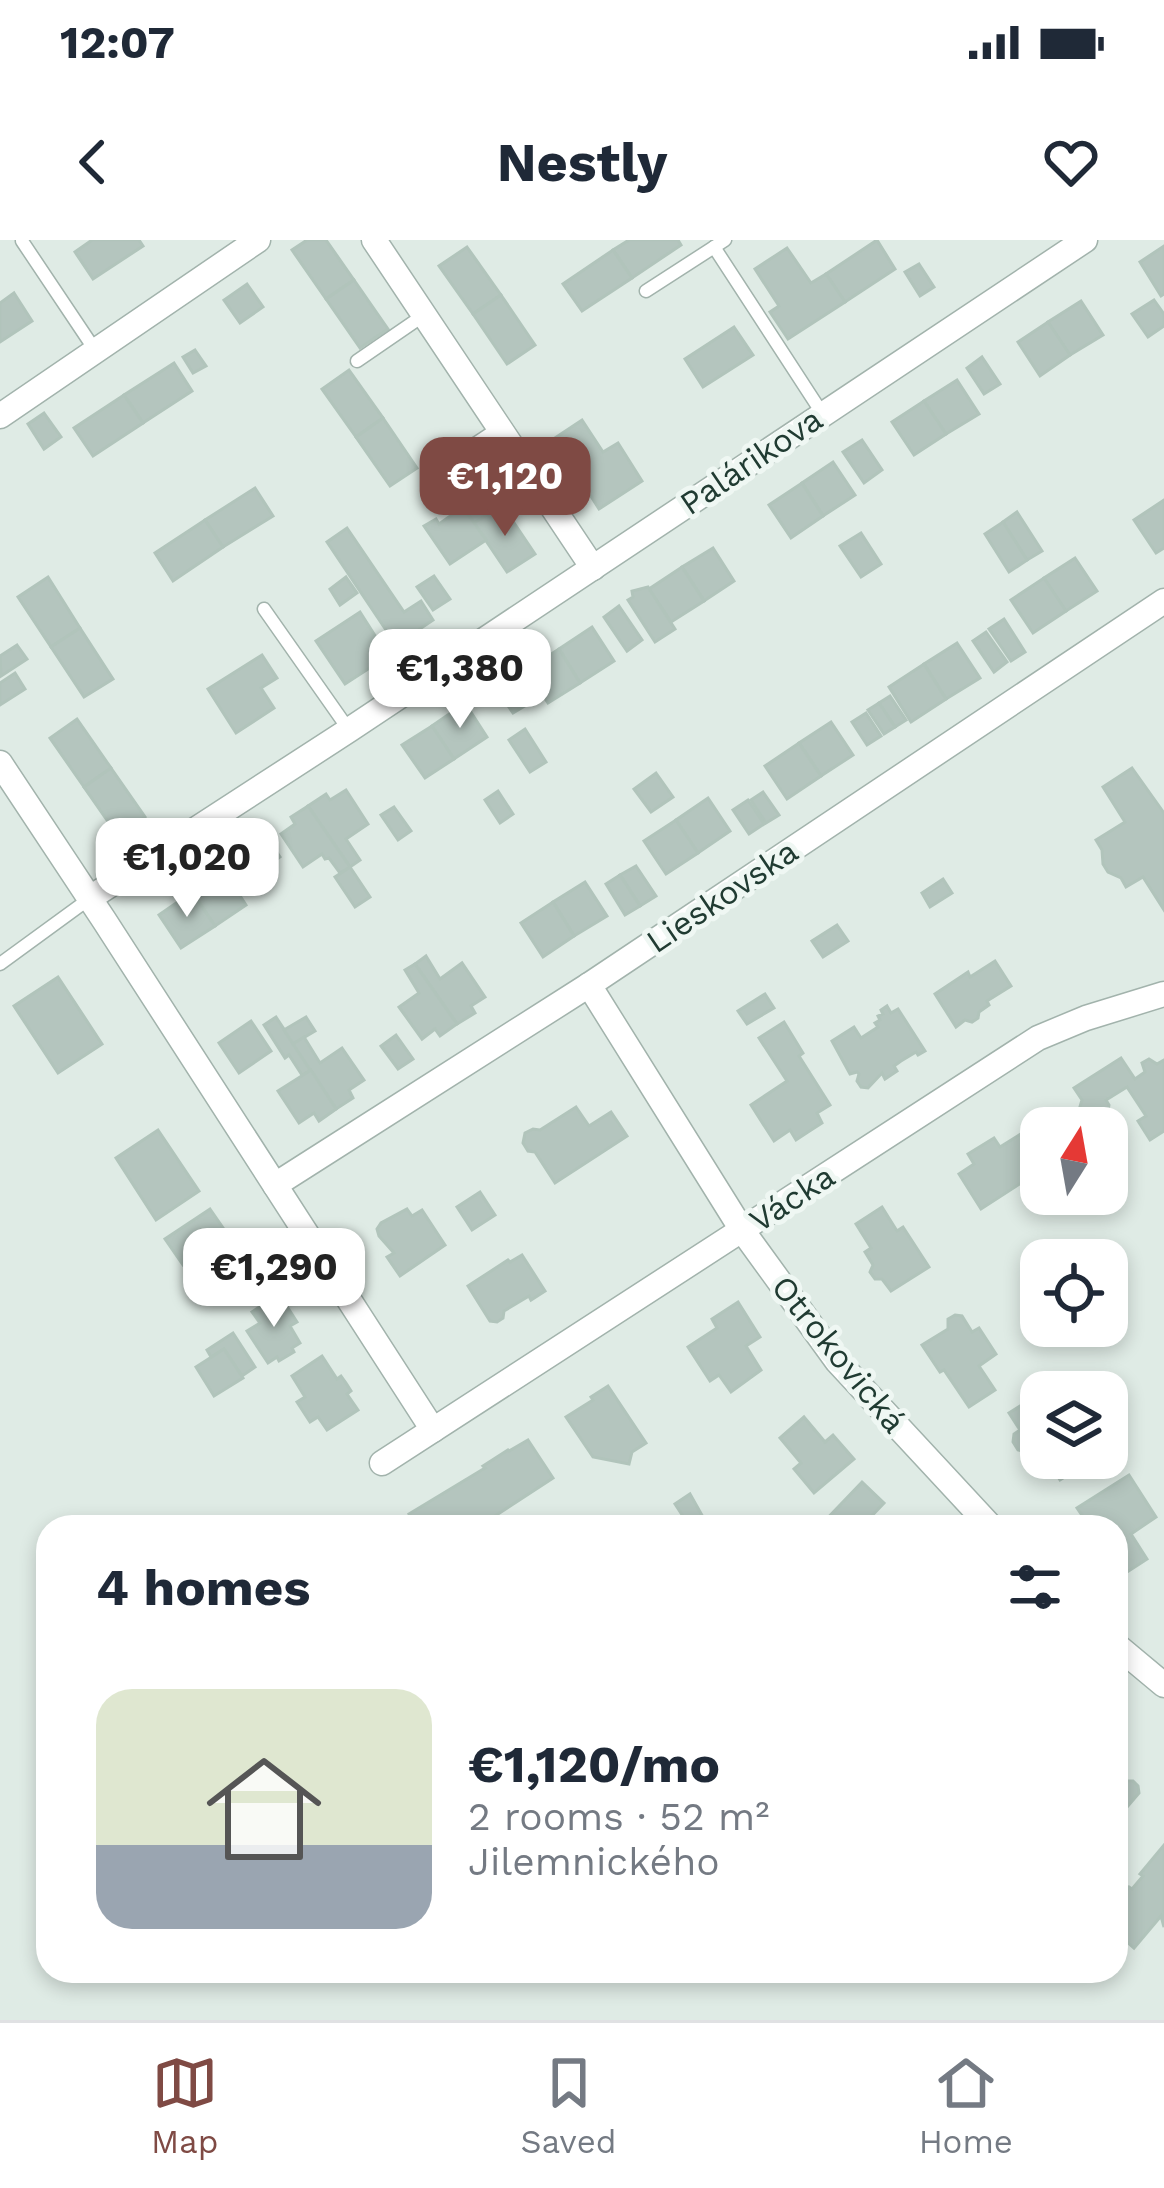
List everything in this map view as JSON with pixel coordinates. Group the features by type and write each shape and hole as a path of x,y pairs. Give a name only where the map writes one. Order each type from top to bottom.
{"street":[{"path":"0,416 258,240"},
{"path":"374,240 593,568"},
{"name":"Palárikova","path":"90,898 1084,240"},
{"name":"Lieskovska","path":"275,1185 589,985 1164,601"},
{"path":"0,763 433,1430"},
{"name":"Otrokovická","path":"589,985 742,1230 837,1361 980,1515"},
{"name":"Vácka","path":"382,1462 1038,1039 1086,1018 1164,994"},
{"path":"1128,1655 1164,1685"}],"lane":[{"path":"22,242 96,351"},
{"path":"646,291 720,243 822,413"},
{"path":"358,361 424,315"},
{"path":"440,467 499,427"},
{"path":"264,609 349,730"},
{"name":"Palárikova","path":"0,964 90,898"}],"building":[{"path":"92,240 139,240 143,246 93,279 75,252"},
{"path":"307,240 326,240 354,280 326,299 292,250"},
{"path":"629,240 678,240 681,245 632,278 613,250"},
{"path":"877,240 895,269 845,302 826,274"},
{"path":"1164,246 1164,294 1161,296 1140,262"},
{"path":"467,247 501,295 473,314 439,266"},
{"path":"787,248 811,283 826,274 845,302 788,339 770,312 779,306 755,269"},
{"path":"613,250 632,278 582,311 563,284"},
{"path":"919,264 934,287 920,296 905,272"},
{"path":"354,280 388,329 360,348 326,299"},
{"path":"247,284 263,307 240,323 224,300"},
{"path":"14,293 32,321 0,342 0,303"},
{"path":"501,295 535,345 507,364 473,314"},
{"path":"1154,300 1164,314 1164,326 1148,337 1132,314"},
{"path":"1081,301 1103,335 1070,355 1048,322"},
{"path":"1048,322 1070,355 1040,376 1018,342"},
{"path":"734,327 753,355 703,387 685,359"},
{"path":"195,350 206,366 193,373 183,357"},
{"path":"982,357 1000,384 984,394 967,368"},
{"path":"174,363 192,391 143,423 124,395"},
{"path":"349,370 383,418 356,437 322,389"},
{"path":"957,380 979,414 946,434 924,401"},
{"path":"124,395 143,423 93,456 74,428"},
{"path":"924,401 946,434 914,455 892,422"},
{"path":"44,413 61,437 44,449 28,424"},
{"path":"383,418 417,468 390,486 356,437"},
{"path":"582,420 603,452 618,443 642,481 599,509 582,482 569,491 554,467 567,458 555,438"},
{"path":"862,440 882,470 864,483 843,452"},
{"path":"469,455 502,505 474,523 441,474"},
{"path":"833,462 855,495 823,516 802,483"},
{"path":"802,483 823,516 791,538 769,505"},
{"path":"255,488 273,516 223,547 205,520"},
{"path":"1164,500 1164,548 1156,553 1134,520"},
{"path":"502,505 535,554 507,572 474,523"},
{"path":"463,507 486,540 450,564 424,526 436,519 439,524"},
{"path":"1017,512 1042,551 1027,560 1003,522"},
{"path":"205,520 223,547 173,581 155,553"},
{"path":"1003,522 1027,560 1009,572 985,534"},
{"path":"347,528 404,612 421,601 433,620 396,645 327,542"},
{"path":"861,533 881,564 861,577 840,546"},
{"path":"713,548 734,581 704,601 682,567"},
{"path":"1075,558 1097,591 1066,611 1044,578"},
{"path":"682,567 704,601 671,622 649,589"},
{"path":"434,576 450,599 433,610 417,587"},
{"path":"48,577 80,628 51,647 18,597"},
{"path":"346,577 357,593 340,605 330,589"},
{"path":"1044,578 1066,611 1033,633 1011,600"},
{"path":"648,587 675,629 655,642 628,600 632,591"},
{"path":"619,606 642,640 627,651 604,617"},
{"path":"360,612 388,656 345,684 316,641"},
{"path":"1004,619 1025,652 1011,661 989,629"},
{"path":"592,627 614,661 580,683 559,649"},
{"path":"80,628 113,679 84,697 51,647"},
{"path":"986,632 1007,662 994,672 973,641"},
{"path":"957,643 980,678 946,699 924,664"},
{"path":"17,645 27,659 1,676 0,656"},
{"path":"559,649 580,683 548,703 526,670"},
{"path":"262,655 277,678 261,688 274,708 236,733 208,689"},
{"path":"924,664 946,699 911,722 889,687"},
{"path":"15,673 25,689 0,705 0,683"},
{"path":"512,680 528,704 513,713 497,690"},
{"path":"890,696 906,720 895,727 879,703"},
{"path":"465,703 487,737 454,759 432,726"},
{"path":"879,703 895,727 884,734 868,710"},
{"path":"866,713 881,736 867,745 852,722"},
{"path":"77,719 111,768 84,787 50,738"},
{"path":"831,722 853,755 821,776 799,743"},
{"path":"432,726 454,759 425,778 402,745"},
{"path":"525,729 546,762 530,772 509,740"},
{"path":"799,743 821,776 787,799 765,766"},
{"path":"111,768 145,817 118,836 84,787"},
{"path":"1132,768 1164,813 1164,910 1143,877 1126,887 1121,878 1108,872 1096,840 1125,822 1103,787"},
{"path":"656,773 673,797 651,812 634,789"},
{"path":"346,790 368,824 346,839 360,860 350,867 308,806 326,794 330,800"},
{"path":"498,791 513,814 500,823 485,800"},
{"path":"763,792 779,815 766,823 751,800"},
{"path":"708,798 730,831 698,853 676,820"},
{"path":"748,800 764,824 749,834 733,810"},
{"path":"308,806 350,867 340,873 322,854 303,867 281,834 295,824 291,817"},
{"path":"394,807 411,831 398,840 381,815"},
{"path":"676,820 698,853 666,874 644,841"},
{"path":"265,835 280,857 265,868 249,845"},
{"path":"243,849 258,870 246,879 231,857"},
{"path":"636,866 656,896 640,906 620,875"},
{"path":"350,867 370,897 355,907 335,877"},
{"path":"224,871 246,905 215,926 192,892"},
{"path":"620,875 640,906 625,915 606,884"},
{"path":"943,879 952,893 930,907 922,893"},
{"path":"585,882 607,916 574,936 553,902"},
{"path":"192,892 215,926 181,948 159,915"},
{"path":"553,902 574,936 543,957 521,923"},
{"path":"837,925 848,941 823,957 812,941"},
{"path":"426,956 440,979 462,963 485,997 471,1006 475,1013 457,1024 415,964"},
{"path":"995,961 1011,986 987,1001 989,1005 978,1018 956,1027 935,994"},
{"path":"415,964 457,1024 440,1036 435,1029 422,1039 399,1007 419,993 405,970"},
{"path":"58,977 102,1044 58,1073 14,1006"},
{"path":"765,994 774,1008 747,1024 738,1011"},
{"path":"887,1006 891,1013 898,1009 925,1051 901,1061 894,1066 897,1071 885,1079 882,1073 868,1088 861,1087 859,1074 850,1074 832,1041 854,1027 861,1038 878,1027 878,1016"},
{"path":"276,1017 311,1070 302,1075 264,1025"},
{"path":"306,1017 315,1031 293,1044 284,1030"},
{"path":"251,1021 271,1051 239,1073 219,1043"},
{"path":"784,1022 830,1105 817,1113 822,1123 796,1140 790,1130 774,1141 751,1105 787,1081 759,1038"},
{"path":"396,1035 413,1059 398,1069 381,1046"},
{"path":"304,1037 320,1063 342,1048 364,1080 349,1090 353,1098 336,1109 293,1044"},
{"path":"1121,1058 1135,1079 1145,1072 1142,1063 1164,1060 1164,1131 1150,1140 1138,1121 1146,1116 1127,1087 1106,1100 1109,1107 1080,1107 1082,1100 1074,1088"},
{"path":"311,1070 336,1109 319,1121 314,1113 299,1123 278,1091"},
{"path":"576,1107 589,1126 611,1112 627,1136 555,1183 535,1152 523,1143 525,1133 540,1130"},
{"path":"158,1130 199,1191 156,1220 116,1158"},
{"path":"1020,1134 1020,1184 981,1209 959,1174 974,1164 968,1154 994,1138 1000,1147"},
{"path":"480,1192 495,1215 472,1230 457,1207"},
{"path":"882,1207 897,1231 903,1227 929,1267 891,1291 870,1272 873,1265 865,1252 871,1248 856,1224"},
{"path":"210,1209 228,1235 183,1265 165,1239"},
{"path":"407,1209 412,1216 422,1210 445,1245 400,1276 387,1257 394,1253 377,1229"},
{"path":"522,1255 545,1291 504,1311 497,1322 490,1321 468,1286"},
{"path":"279,1294 297,1322 290,1326 300,1343 292,1348 294,1352 268,1363 247,1331 260,1323 252,1312"},
{"path":"738,1302 760,1337 746,1346 761,1370 731,1392 719,1375 710,1381 688,1347 717,1328 712,1319"},
{"path":"962,1316 972,1332 979,1328 996,1354 979,1366 995,1390 969,1407 922,1345 948,1329 948,1319"},
{"path":"233,1333 255,1367 242,1376 224,1349 211,1357 207,1350"},
{"path":"224,1349 243,1378 214,1396 196,1367"},
{"path":"322,1356 337,1379 341,1376 346,1383 358,1410 327,1430 318,1417 310,1422 297,1402 305,1397 292,1376"},
{"path":"608,1386 646,1443 632,1452 629,1464 593,1457 566,1417"},
{"path":"1020,1406 1020,1430 1009,1413"},
{"path":"804,1417 825,1442 833,1435 854,1459 814,1493 794,1469 801,1463 780,1438"},
{"path":"1020,1430 1020,1450 1013,1442"},
{"path":"528,1440 553,1478 496,1515 410,1515 483,1466"},
{"path":"1129,1475 1156,1517 1131,1534 1147,1559 1128,1571 1128,1515 1082,1515 1077,1508"},
{"path":"862,1482 884,1503 873,1515 830,1515"},
{"path":"690,1494 702,1515 682,1515 675,1504"},
{"path":"1128,1781 1138,1786 1139,1793 1128,1806"},
{"path":"1164,1845 1164,1927 1161,1916 1134,1948 1128,1943 1128,1888 1143,1876 1140,1874"}]}
